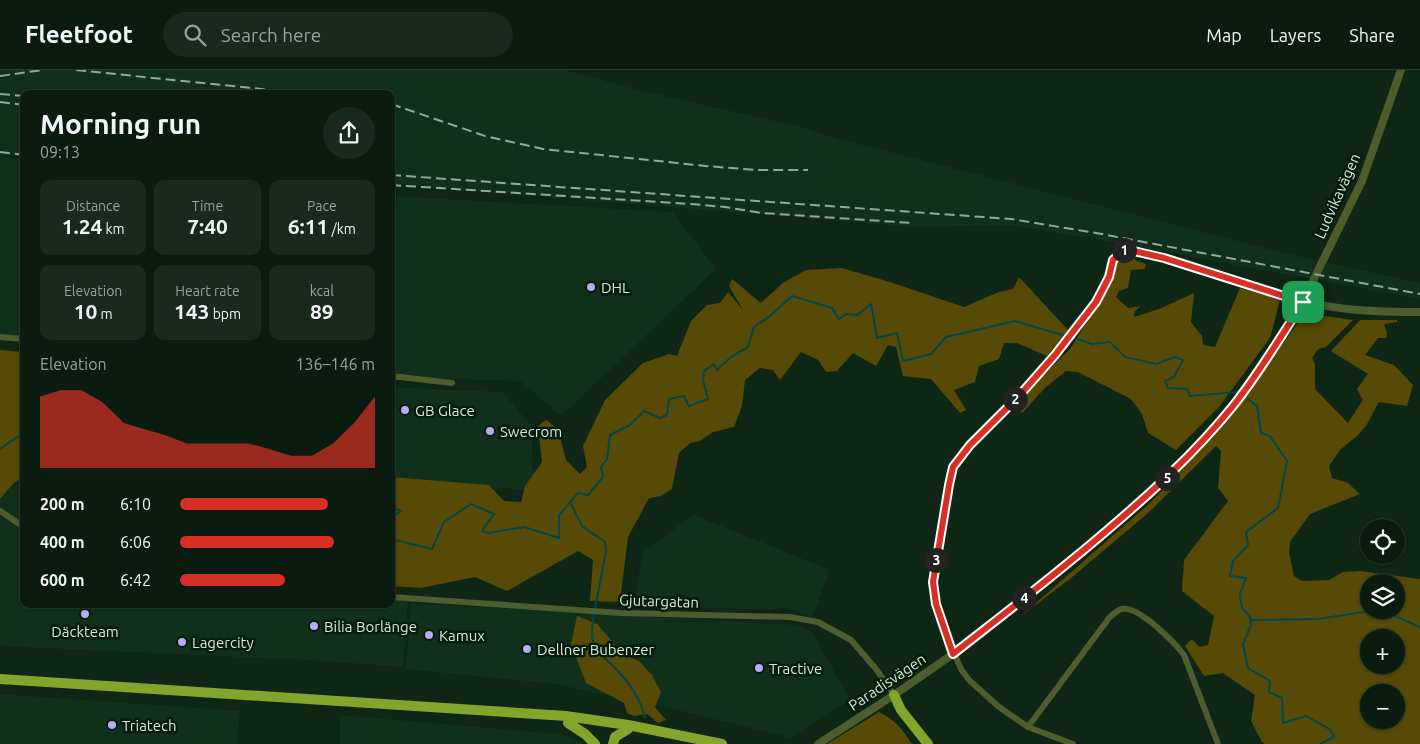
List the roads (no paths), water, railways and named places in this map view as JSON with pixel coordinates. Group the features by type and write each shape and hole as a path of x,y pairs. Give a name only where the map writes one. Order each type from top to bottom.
{"highway":[{"path":"0,679 566,716 628,724 722,744"},
{"path":"0,685 568,723 628,729 701,744"},
{"path":"894,695 901,710 919,730 928,744"},
{"path":"568,723 585,734 595,744"},
{"path":"612,744 615,737 628,729"}],"street":[{"name":"Ludvikavägen","path":"1303,302 1362,181 1401,70"},
{"path":"1074,744 1028,727 999,708 978,690 953,654 936,604 933,582 953,467 970,445 1019,396 1055,355 1096,302 1109,277 1113,260 1125,249 1164,258 1327,308 1420,312"},
{"name":"Paradisvägen","path":"818,744 953,654 1061,569 1156,489 1184,461 1245,390 1303,302"},
{"path":"0,337 20,339"},
{"path":"395,376 452,383"},
{"path":"0,511 20,524"},
{"name":"Gjutargatan","path":"395,597 621,612 790,616 818,622 851,640 894,695"},
{"path":"1028,727 1109,618 1120,609 1126,609 1144,617 1177,646 1184,655 1218,744"}],"waterway":[{"path":"395,540 432,549 444,522 471,504 494,514 482,531 488,533 524,527 559,538 559,515 578,493 588,495 603,477 601,467 607,459 610,435 630,425 644,411 660,418 667,415 669,399 684,396 689,406 708,399 703,380 704,371 714,364 717,370 731,357 748,347 754,327 770,316 792,296 832,308 839,319 846,314 857,315 871,304 877,338 897,333 903,361 931,354 946,337 1015,321 1066,336"},
{"path":"1071,337 1092,344 1110,342 1125,357 1156,364 1175,357 1183,360 1174,377 1165,381 1168,388 1187,389 1190,396 1238,392"},
{"path":"1248,399 1257,406 1261,433 1270,436 1287,461 1278,508 1246,532 1248,545 1233,561 1230,576 1246,578 1240,594 1242,608 1250,617 1251,625 1243,644 1248,668 1270,681 1269,692 1282,698 1283,723 1306,716 1331,730 1334,737 1320,744"},
{"path":"0,449 20,435"},
{"path":"570,502 582,526 605,542 606,551 595,609"},
{"path":"395,509 401,511 395,515"},
{"path":"594,613 592,634 595,646 631,687 641,705 645,718"},
{"path":"1250,620 1318,619 1360,613"},
{"path":"1402,619 1420,627"}],"railway":[{"path":"0,76 43,70"},
{"path":"76,70 271,90"},
{"path":"0,94 20,96"},
{"path":"0,102 20,104"},
{"path":"395,105 485,136 543,149 756,170 808,170"},
{"path":"0,152 20,154"},
{"path":"395,175 1011,219 1096,233 1420,294"},
{"path":"395,185 691,204 762,213 912,223"}],"place":[{"name":"DHL","path":"591,287"},
{"name":"GB Glace","path":"405,410"},
{"name":"Swecrom","path":"490,431"},
{"name":"Däckteam","path":"85,614"},
{"name":"Bilia Borlänge","path":"314,626"},
{"name":"Kamux","path":"429,635"},
{"name":"Lagercity","path":"182,642"},
{"name":"Dellner Bubenzer","path":"527,649"},
{"name":"Tractive","path":"759,668"},
{"name":"Triatech","path":"112,725"}]}
